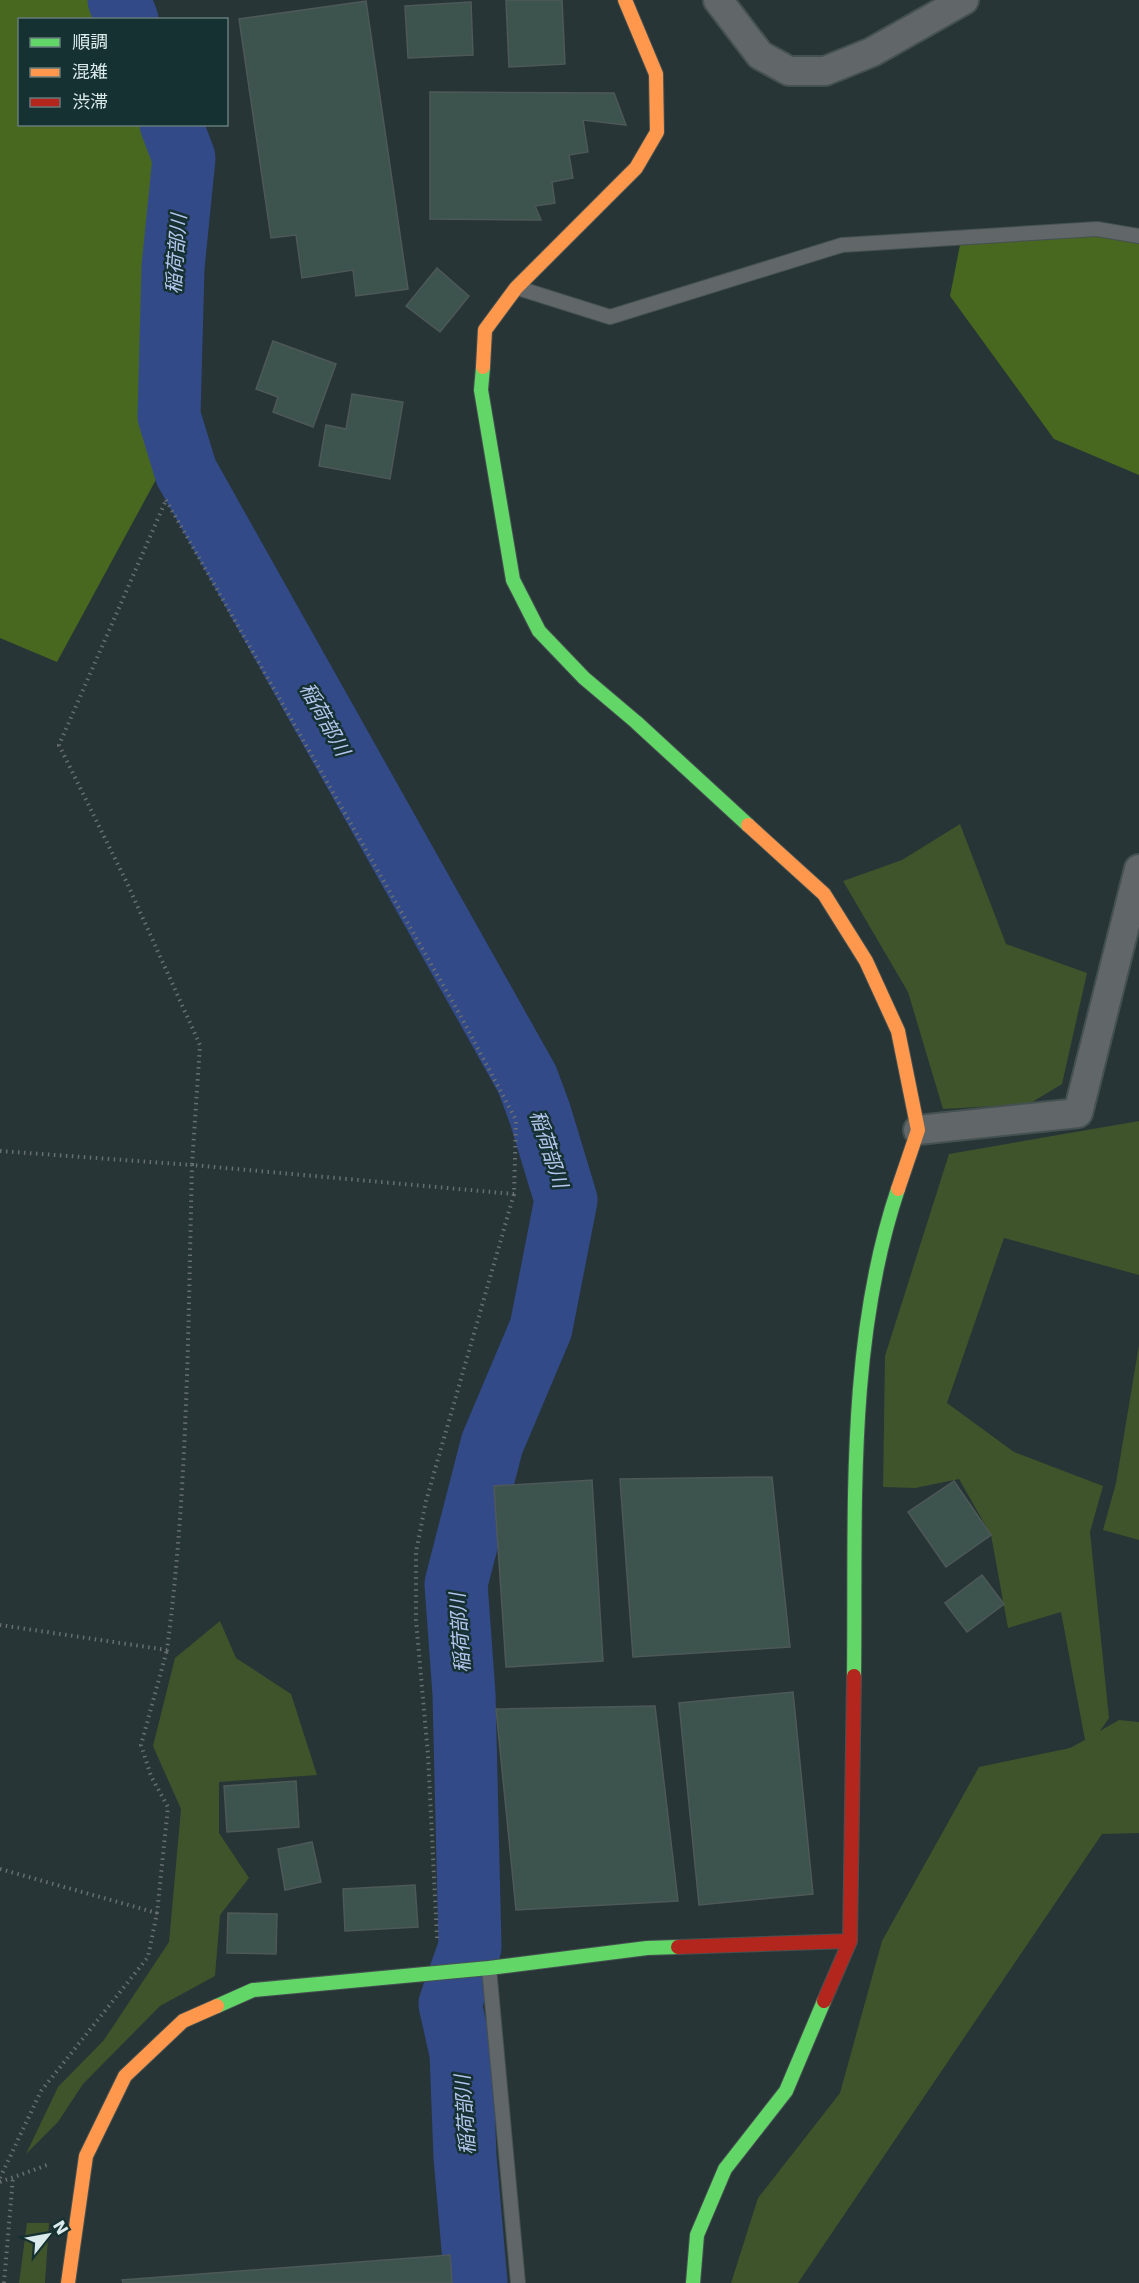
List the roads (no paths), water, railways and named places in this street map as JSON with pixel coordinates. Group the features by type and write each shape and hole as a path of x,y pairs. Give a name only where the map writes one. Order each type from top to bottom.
{"street":[{"path":"625,0 656,74 657,132 636,168 516,288 485,330 481,390 513,580 539,631 584,678 636,722 824,894 866,961 898,1031 918,1130 888,1219 866,1326 857,1438 850,1941 786,2091 725,2169 697,2235 693,2283"},
{"path":"718,0 760,55 789,71 825,71 872,52 964,0"},
{"path":"918,1130 1078,1113 1139,869"},
{"path":"68,2283 86,2156 125,2076 183,2020 253,1990 489,1968 647,1948 850,1941"}],"lane":[{"path":"516,288 609,317 842,245 1097,228 1139,236"},
{"path":"489,1968 518,2283"}],"waterway":[{"name":"稲荷部川","path":"119,0 126,18"},
{"name":"稲荷部川","path":"172,126 184,158 173,267 169,416 186,472 527,1079 566,1200 541,1328 492,1444 456,1584 464,1694 470,1947 450,2004 461,2053 465,2157 476,2283"}]}
